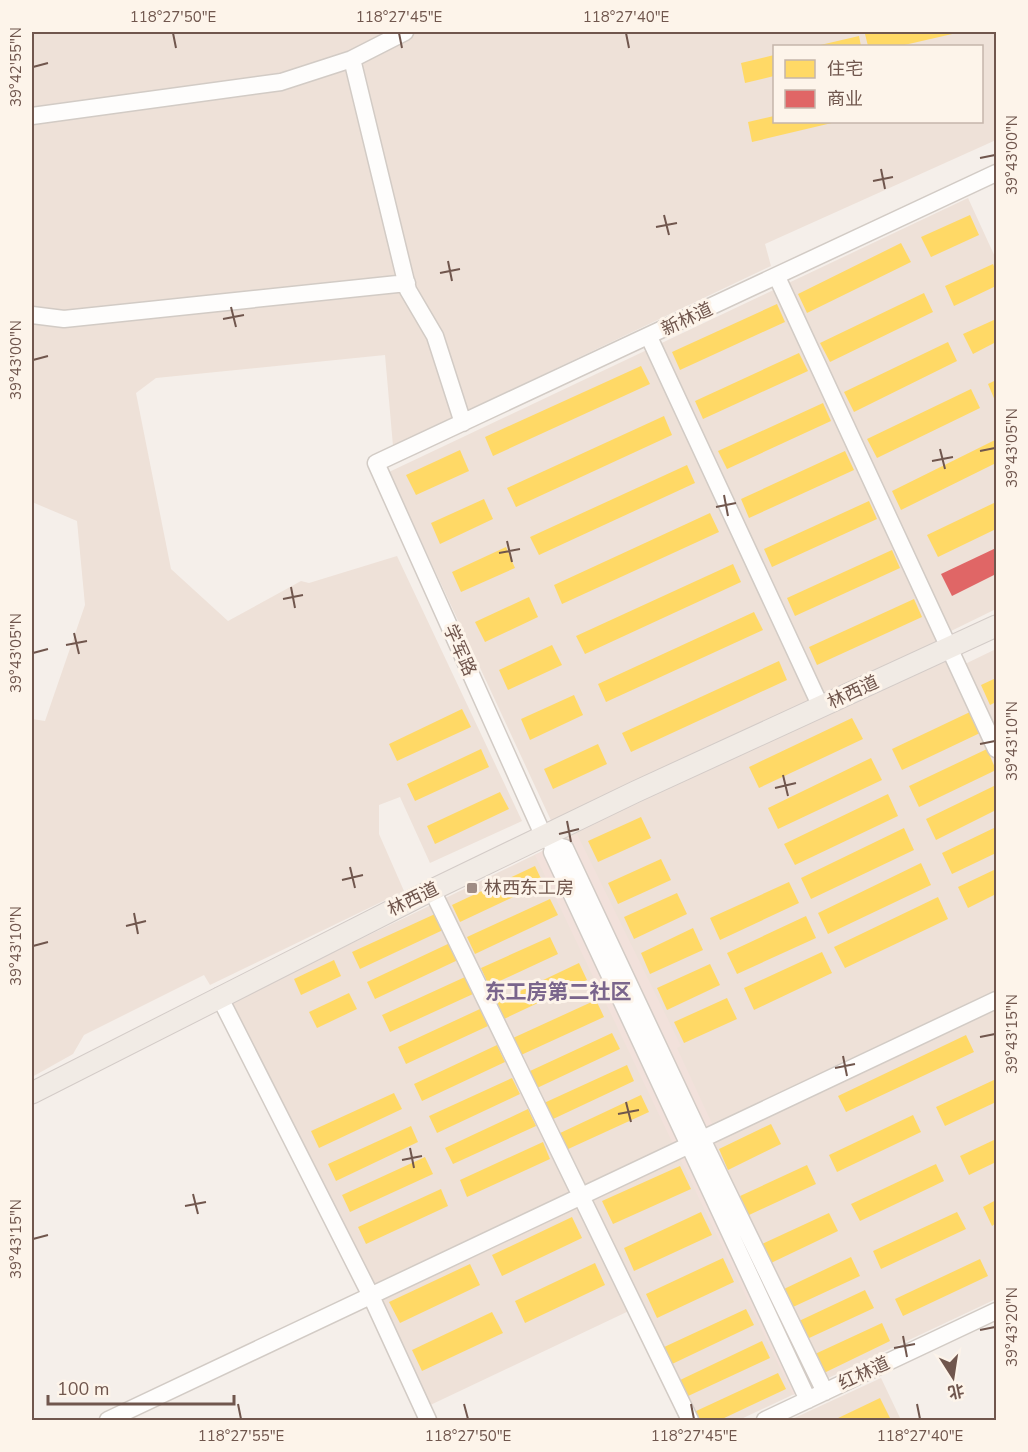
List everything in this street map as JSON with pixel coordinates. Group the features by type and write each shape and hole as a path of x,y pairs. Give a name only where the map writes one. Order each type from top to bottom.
{"main road":[{"name":"林西道","path":"32,1093 219,996 432,890 549,841 821,707 996,626"}],"street":[{"path":"32,116 280,82 352,60 405,32"},
{"path":"352,60 406,283 435,336 463,423"},
{"name":"新林道","path":"376,463 996,173"},
{"path":"777,277 996,750"},
{"path":"32,315 64,319 406,283"},
{"path":"649,337 821,707"},
{"name":"学军路","path":"376,463 549,841 552,852 695,1143"},
{"path":"432,890 690,1420"},
{"path":"219,996 371,1296 428,1420"},
{"path":"108,1420 996,1000"},
{"path":"695,1143 825,1392"},
{"path":"695,1143 808,1400"},
{"name":"红林道","path":"765,1420 996,1311"}],"shaded area":[{"path":"32,32 996,32 996,140 765,244 771,266 393,446 385,355 156,378 136,393 171,569 228,621 301,581 309,583 397,556 522,821 430,863 400,797 379,805 379,834 404,891 210,985 204,975 84,1035 73,1054 32,1077 32,719 45,721 85,605 77,521 32,502"},
{"path":"968,198 996,259 996,609 949,632 965,664 996,649 996,1299 739,1420 686,1420 633,1309 424,1408 231,1002 561,842 389,472"},
{"path":"577,834 681,1046 677,1048 715,1130 702,1136 821,1382 793,1395 535,855"},
{"path":"881,1378 901,1420 790,1420"}],"building: 住宅":[{"path":"961,32 904,45 868,45 865,34"},
{"path":"859,36 861,45 820,45"},
{"path":"773,55 773,76 745,83 741,63"},
{"path":"773,116 773,123 832,123 752,142 748,122"},
{"path":"970,215 979,235 931,257 921,237"},
{"path":"901,243 911,262 807,313 798,294"},
{"path":"993,264 996,271 996,286 954,306 945,286"},
{"path":"924,293 933,312 830,362 820,343"},
{"path":"777,304 785,322 680,370 672,352"},
{"path":"996,319 996,342 973,354 963,334"},
{"path":"948,342 957,361 854,412 844,392"},
{"path":"799,353 808,371 703,419 695,401"},
{"path":"641,366 650,384 493,456 485,437"},
{"path":"996,380 996,403 988,384"},
{"path":"971,389 980,408 877,458 867,439"},
{"path":"823,403 831,421 727,469 718,451"},
{"path":"664,416 672,435 516,507 507,488"},
{"path":"995,440 996,463 901,510 892,491"},
{"path":"460,450 469,471 416,495 406,475"},
{"path":"845,451 854,470 749,518 741,499"},
{"path":"687,465 695,483 539,555 530,537"},
{"path":"484,499 493,519 440,544 431,523"},
{"path":"869,501 877,519 772,567 764,549"},
{"path":"996,502 996,529 938,557 927,535"},
{"path":"710,513 719,532 562,604 554,585"},
{"path":"506,547 515,568 461,592 452,572"},
{"path":"892,550 900,568 795,616 787,598"},
{"path":"733,564 741,582 585,654 576,636"},
{"path":"529,597 538,617 485,642 475,622"},
{"path":"914,599 922,617 817,665 809,647"},
{"path":"754,612 763,630 606,702 598,684"},
{"path":"552,645 562,665 508,690 499,670"},
{"path":"779,661 787,680 631,752 622,733"},
{"path":"996,678 996,702 990,705 981,685"},
{"path":"574,695 583,715 530,740 521,719"},
{"path":"462,709 471,727 397,761 389,744"},
{"path":"970,712 980,733 902,770 892,749"},
{"path":"852,718 863,739 759,788 749,767"},
{"path":"598,744 607,764 553,789 544,769"},
{"path":"481,749 489,767 415,801 407,784"},
{"path":"987,749 996,770 919,807 909,786"},
{"path":"871,758 882,780 778,829 768,808"},
{"path":"996,785 996,810 936,840 926,819"},
{"path":"500,792 509,809 435,844 427,826"},
{"path":"888,794 898,816 795,865 784,844"},
{"path":"641,817 651,838 598,862 588,841"},
{"path":"996,827 996,853 952,874 942,853"},
{"path":"904,828 914,850 811,899 801,878"},
{"path":"661,859 671,880 618,904 608,883"},
{"path":"921,863 931,885 828,934 818,913"},
{"path":"535,866 543,883 460,922 452,905"},
{"path":"996,869 996,894 968,908 958,887"},
{"path":"789,882 799,903 720,940 710,918"},
{"path":"677,893 687,914 634,939 624,917"},
{"path":"938,897 948,919 845,968 834,947"},
{"path":"550,899 558,915 475,954 467,937"},
{"path":"435,914 443,930 360,969 352,952"},
{"path":"806,916 816,938 737,974 727,953"},
{"path":"693,928 703,950 650,974 641,953"},
{"path":"550,937 558,954 489,986 481,968"},
{"path":"450,943 458,960 375,999 367,982"},
{"path":"822,952 832,973 754,1010 744,988"},
{"path":"334,960 341,976 301,995 294,979"},
{"path":"579,963 587,980 504,1019 497,1002"},
{"path":"710,964 720,985 667,1010 657,988"},
{"path":"465,977 473,994 390,1032 382,1015"},
{"path":"349,993 357,1009 317,1028 309,1012"},
{"path":"727,998 737,1019 684,1043 674,1022"},
{"path":"596,1000 604,1017 521,1055 513,1038"},
{"path":"480,1009 488,1026 406,1064 398,1047"},
{"path":"612,1033 620,1049 537,1088 530,1071"},
{"path":"966,1035 974,1052 846,1112 838,1096"},
{"path":"497,1045 505,1062 422,1101 414,1084"},
{"path":"627,1065 634,1081 551,1120 544,1103"},
{"path":"512,1078 520,1094 437,1133 429,1116"},
{"path":"996,1079 996,1102 945,1126 936,1107"},
{"path":"394,1093 402,1109 319,1148 311,1131"},
{"path":"641,1095 649,1112 566,1150 558,1134"},
{"path":"528,1109 536,1126 453,1164 445,1148"},
{"path":"913,1115 921,1132 837,1172 829,1155"},
{"path":"771,1124 781,1144 728,1170 719,1149"},
{"path":"411,1126 418,1142 336,1181 328,1164"},
{"path":"996,1139 996,1162 969,1175 960,1156"},
{"path":"543,1142 550,1159 467,1197 460,1180"},
{"path":"425,1157 433,1174 350,1212 342,1195"},
{"path":"936,1164 944,1181 860,1221 851,1204"},
{"path":"807,1165 816,1184 749,1215 740,1196"},
{"path":"680,1166 691,1189 613,1224 602,1201"},
{"path":"441,1189 448,1206 366,1244 358,1227"},
{"path":"996,1200 996,1223 992,1226 983,1207"},
{"path":"701,1212 712,1235 634,1271 624,1248"},
{"path":"957,1212 966,1229 881,1269 873,1251"},
{"path":"829,1213 838,1231 771,1263 762,1244"},
{"path":"572,1217 582,1238 502,1276 492,1255"},
{"path":"851,1257 860,1276 793,1307 784,1289"},
{"path":"723,1258 734,1282 657,1318 646,1294"},
{"path":"980,1259 988,1276 903,1316 895,1299"},
{"path":"595,1263 605,1285 525,1323 515,1301"},
{"path":"470,1264 480,1285 400,1323 389,1302"},
{"path":"865,1290 874,1308 807,1339 799,1321"},
{"path":"746,1309 754,1325 670,1365 662,1348"},
{"path":"492,1312 503,1333 422,1371 412,1350"},
{"path":"882,1323 890,1341 824,1373 815,1354"},
{"path":"762,1341 770,1358 686,1397 678,1381"},
{"path":"778,1373 786,1389 720,1420 698,1420 694,1412"},
{"path":"880,1398 891,1420 834,1420"}],"building: 商业":[{"path":"996,548 996,574 952,596 941,574"}],"place":[{"name":"林西东工房","path":"472,888"}],"district":[{"name":"东工房第二社区","path":"558,992"}]}
